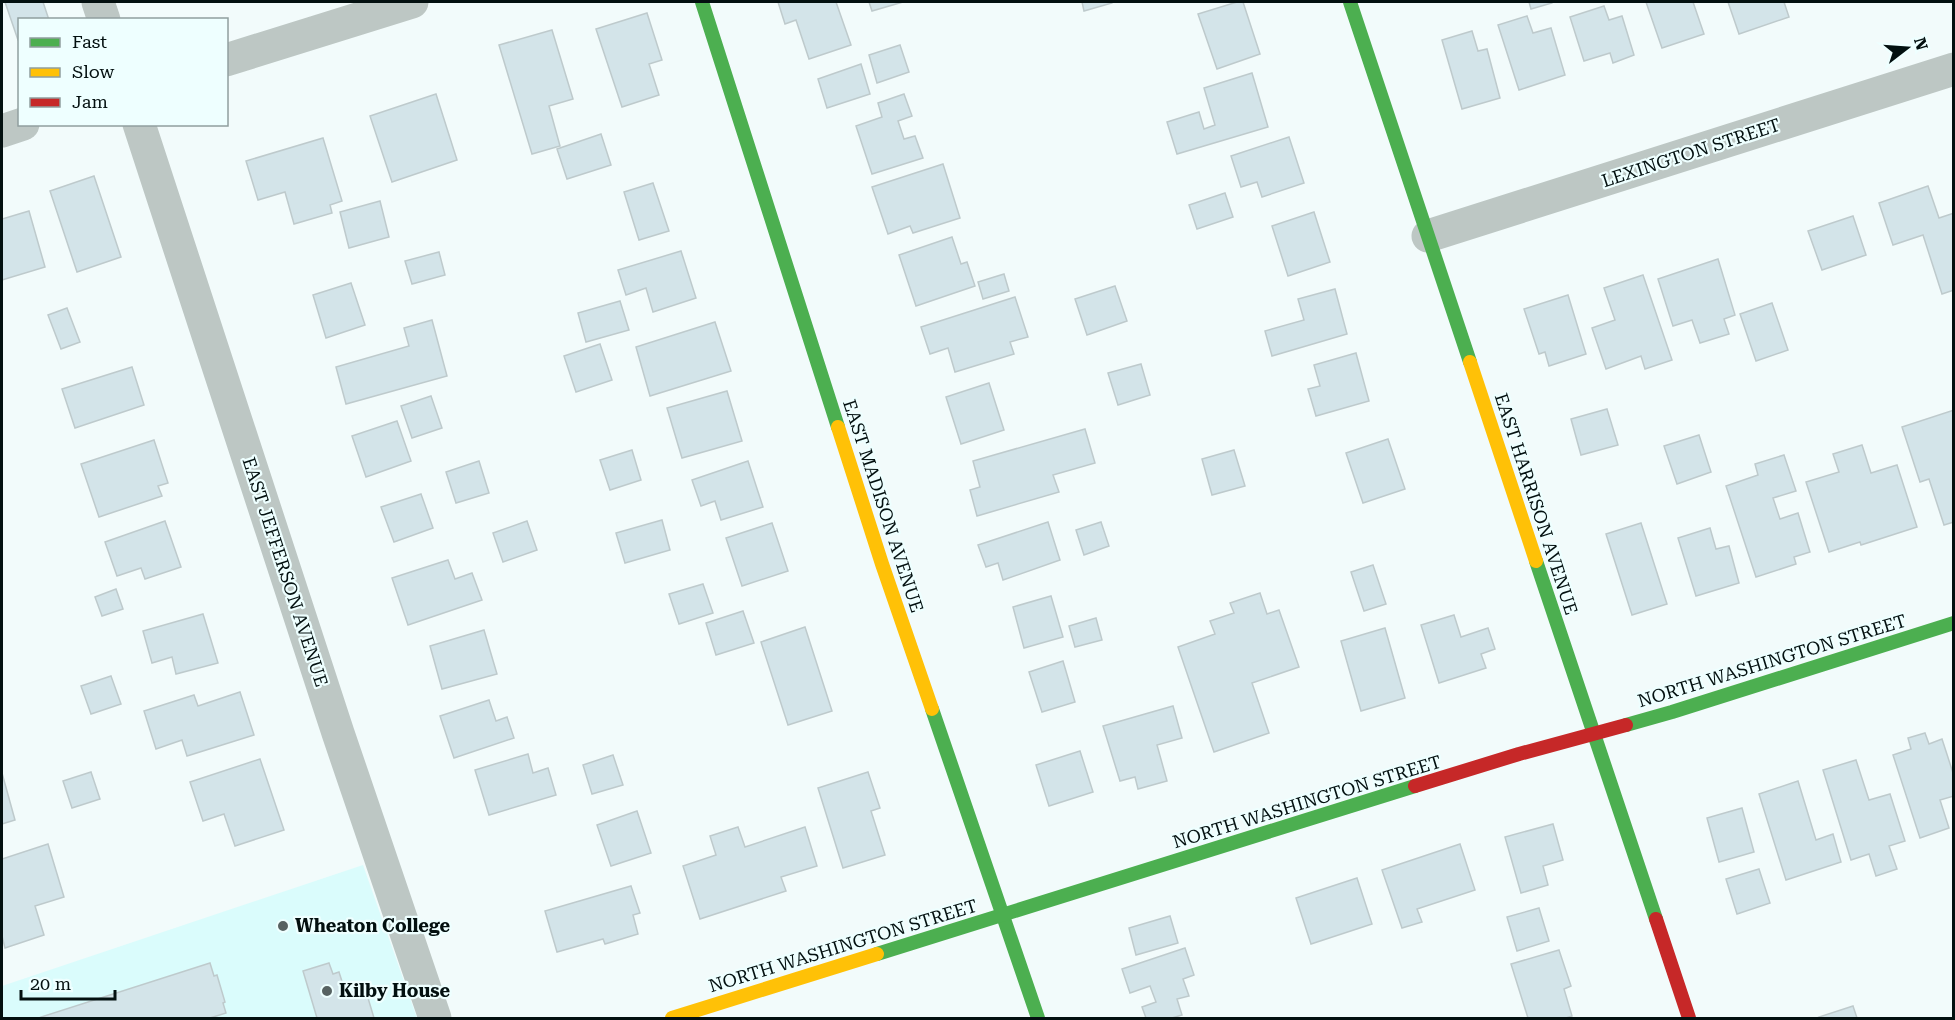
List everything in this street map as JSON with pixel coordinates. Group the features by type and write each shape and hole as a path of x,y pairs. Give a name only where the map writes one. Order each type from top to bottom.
{"street":[{"path":"98,2 103,18"},
{"path":"228,59 412,2"},
{"name":"EAST MADISON AVENUE","path":"702,2 882,564 1038,1018"},
{"name":"EAST HARRISON AVENUE","path":"1350,2 1689,1018"},
{"name":"LEXINGTON STREET","path":"1428,236 1953,69"},
{"path":"2,131 18,126"},
{"name":"EAST JEFFERSON AVENUE","path":"140,126 334,722 435,1018"},
{"name":"NORTH WASHINGTON STREET","path":"672,1018 1519,754 1672,712 1953,623"}],"shaded area":[{"name":"Wheaton College","path":"363,865 417,1018 2,1018 2,986"}],"building":[{"path":"5,2 43,2 48,18 18,18 18,40"},
{"path":"778,2 836,2 851,45 809,59 796,20 785,24"},
{"path":"869,2 903,2 872,11"},
{"path":"1082,2 1112,2 1112,3 1084,11"},
{"path":"1243,2 1260,54 1217,69 1198,14"},
{"path":"1529,2 1552,2 1552,3 1531,9"},
{"path":"1646,2 1693,2 1704,34 1662,48"},
{"path":"1728,2 1784,2 1789,17 1739,34"},
{"path":"1604,6 1609,20 1622,16 1634,55 1613,63 1610,53 1584,61 1570,17"},
{"path":"647,13 662,60 649,64 659,95 622,107 596,29"},
{"path":"1527,16 1533,33 1551,28 1565,75 1519,90 1498,25"},
{"path":"552,30 573,99 549,106 560,146 532,154 499,45"},
{"path":"1472,31 1478,51 1487,49 1500,98 1462,109 1442,40"},
{"path":"900,45 909,72 877,83 869,55"},
{"path":"861,64 870,94 827,108 818,79"},
{"path":"1252,73 1268,127 1177,154 1167,122 1199,112 1204,129 1215,125 1204,88"},
{"path":"436,94 457,160 392,182 370,116"},
{"path":"904,94 912,116 898,121 904,139 915,136 923,158 872,174 856,126 882,117 878,103"},
{"path":"601,134 611,165 567,179 557,149"},
{"path":"1289,137 1304,183 1262,197 1257,182 1241,187 1231,156"},
{"path":"323,138 342,201 330,205 332,213 294,224 285,192 258,200 246,161"},
{"path":"943,164 960,218 913,233 910,226 888,234 872,187"},
{"path":"94,176 121,257 77,272 50,191"},
{"path":"653,183 669,231 639,240 624,192"},
{"path":"1928,186 1939,218 1954,213 1954,290 1942,294 1923,235 1893,245 1879,203"},
{"path":"1225,193 1233,217 1197,229 1189,205"},
{"path":"380,201 389,237 349,248 340,212"},
{"path":"29,211 45,267 2,280 2,219"},
{"path":"1314,212 1330,262 1288,276 1272,226"},
{"path":"1853,216 1866,255 1822,270 1808,231"},
{"path":"952,237 961,264 967,262 975,286 916,306 899,255"},
{"path":"681,251 696,298 653,312 646,288 626,295 618,270"},
{"path":"439,252 445,275 412,284 405,261"},
{"path":"1718,259 1735,315 1724,319 1729,334 1700,343 1692,320 1673,326 1658,279"},
{"path":"1004,274 1009,291 983,299 978,282"},
{"path":"1643,275 1672,360 1645,369 1641,356 1606,369 1592,328 1615,320 1604,288"},
{"path":"351,283 365,325 326,338 313,295"},
{"path":"1115,286 1127,321 1087,335 1075,299"},
{"path":"1335,289 1347,334 1272,356 1265,331 1304,320 1298,299"},
{"path":"1568,295 1586,354 1549,366 1545,352 1539,354 1524,309"},
{"path":"1015,297 1028,337 1010,342 1014,354 955,372 948,348 930,354 921,327"},
{"path":"620,301 629,330 586,342 578,313"},
{"path":"1772,303 1788,350 1756,361 1740,314"},
{"path":"67,308 80,342 61,349 48,315"},
{"path":"432,320 447,376 346,404 336,367 409,346 404,328"},
{"path":"715,322 731,371 650,396 636,347"},
{"path":"600,344 612,380 576,392 564,356"},
{"path":"1356,353 1369,401 1316,416 1308,389 1320,386 1314,365"},
{"path":"1141,364 1150,395 1118,405 1108,373"},
{"path":"132,367 144,405 75,428 62,389"},
{"path":"989,383 1004,430 961,444 946,397"},
{"path":"727,391 742,441 682,458 667,408"},
{"path":"431,396 442,428 412,438 401,406"},
{"path":"1607,409 1618,445 1581,455 1571,419"},
{"path":"1954,410 1954,522 1944,525 1929,479 1920,482 1902,427"},
{"path":"397,421 411,461 366,477 352,436"},
{"path":"1085,429 1095,463 1053,475 1059,492 977,516 970,490 980,487 973,461"},
{"path":"1699,435 1711,472 1677,484 1664,446"},
{"path":"1388,439 1405,489 1363,503 1346,453"},
{"path":"154,440 168,483 158,486 162,496 99,517 81,464"},
{"path":"1862,445 1871,473 1897,465 1917,527 1861,545 1860,542 1829,552 1806,482 1839,472 1833,454"},
{"path":"632,450 641,480 610,490 600,460"},
{"path":"1234,450 1245,486 1212,495 1202,459"},
{"path":"1784,455 1796,491 1773,498 1780,519 1798,513 1810,552 1794,557 1796,564 1756,577 1726,486 1758,475 1755,464"},
{"path":"479,461 489,493 456,503 446,472"},
{"path":"748,461 763,507 721,520 715,501 701,506 692,480"},
{"path":"421,494 433,528 394,542 381,507"},
{"path":"662,520 670,550 625,563 616,533"},
{"path":"165,521 181,567 145,579 141,568 117,576 105,542"},
{"path":"527,521 537,550 503,562 493,533"},
{"path":"1048,522 1060,560 1003,580 998,563 986,567 978,545"},
{"path":"1101,522 1109,546 1084,555 1076,530"},
{"path":"772,523 788,571 742,586 726,538"},
{"path":"1641,523 1667,604 1632,615 1606,534"},
{"path":"1710,528 1716,549 1729,546 1739,583 1696,596 1678,538"},
{"path":"448,560 455,579 472,573 482,600 408,625 392,578"},
{"path":"1373,565 1386,604 1364,611 1351,572"},
{"path":"703,584 713,613 679,624 669,594"},
{"path":"116,589 123,609 102,616 95,597"},
{"path":"1260,593 1267,614 1279,610 1299,667 1252,683 1269,733 1214,752 1178,647 1215,634 1210,621 1234,613 1230,603"},
{"path":"1051,596 1063,637 1024,648 1013,607"},
{"path":"743,611 754,643 716,655 706,623"},
{"path":"203,614 218,663 176,674 172,657 152,663 143,631"},
{"path":"1454,615 1461,637 1488,628 1495,649 1481,654 1486,668 1439,683 1421,625"},
{"path":"1096,618 1102,640 1075,647 1069,626"},
{"path":"805,627 832,711 788,725 761,642"},
{"path":"1385,628 1405,698 1361,711 1341,641"},
{"path":"484,630 497,674 442,689 430,646"},
{"path":"1063,661 1075,702 1042,712 1029,672"},
{"path":"111,676 121,704 91,714 81,686"},
{"path":"240,692 254,735 187,756 182,740 156,749 144,711 194,695 198,706"},
{"path":"489,700 496,721 507,717 514,738 454,758 440,716"},
{"path":"1173,706 1182,738 1157,745 1167,781 1138,789 1135,777 1120,781 1103,726"},
{"path":"1925,733 1929,744 1942,739 1954,776 1954,796 1940,800 1949,828 1920,838 1893,755 1911,749 1908,738"},
{"path":"1080,751 1093,792 1049,806 1036,765"},
{"path":"528,754 533,773 548,768 556,795 489,815 475,770"},
{"path":"613,755 623,785 592,794 583,765"},
{"path":"260,759 284,830 235,846 224,814 203,821 190,782"},
{"path":"1856,760 1869,800 1890,794 1905,841 1889,846 1897,869 1876,876 1869,854 1851,860 1823,770"},
{"path":"91,772 100,799 72,808 63,781"},
{"path":"868,772 880,808 871,811 885,855 843,868 818,788"},
{"path":"2,773 15,820 2,824"},
{"path":"1798,781 1816,840 1833,834 1841,862 1786,880 1759,794"},
{"path":"1742,808 1754,852 1719,862 1707,818"},
{"path":"637,811 651,853 611,866 597,825"},
{"path":"1553,824 1563,860 1543,866 1548,885 1521,893 1505,837"},
{"path":"738,827 745,847 805,827 817,866 781,877 786,891 700,919 683,866 716,855 710,836"},
{"path":"48,844 64,897 35,906 44,935 5,948 2,936 2,859"},
{"path":"1460,844 1475,890 1417,909 1422,922 1402,928 1382,870"},
{"path":"1759,869 1770,903 1737,914 1726,879"},
{"path":"1357,878 1372,924 1311,944 1296,898"},
{"path":"631,886 640,913 633,915 638,934 605,944 603,939 557,952 545,911"},
{"path":"1539,908 1549,941 1517,951 1507,917"},
{"path":"1170,916 1178,943 1136,955 1129,928"},
{"path":"1185,948 1194,975 1183,979 1189,996 1177,999 1182,1015 1172,1018 1146,1018 1142,1007 1156,1002 1150,986 1130,993 1122,969"},
{"path":"1559,950 1571,986 1564,989 1572,1016 1528,1018 1511,964"},
{"path":"210,963 214,976 217,975 226,1013 210,1018 41,1017"},
{"name":"Kilby House","path":"329,963 333,974 339,972 346,994 365,988 374,1018 317,1018 303,971"},
{"path":"1853,1006 1857,1018 1819,1017"}],"traffic: fast":[{"path":"702,2 838,427"},
{"path":"1350,2 1470,362"},
{"path":"1536,561 1656,919"},
{"path":"1626,725 1954,623"},
{"path":"932,709 1038,1018"},
{"path":"877,954 1415,786"}],"traffic: slow":[{"path":"1470,362 1536,561"},
{"path":"838,427 932,709"},
{"path":"672,1018 877,954"}],"traffic: jam":[{"path":"1415,786 1519,754 1626,725"},
{"path":"1656,919 1689,1018"}],"place":[{"name":"Wheaton College","path":"283,926"},
{"name":"Kilby House","path":"327,991"}]}
